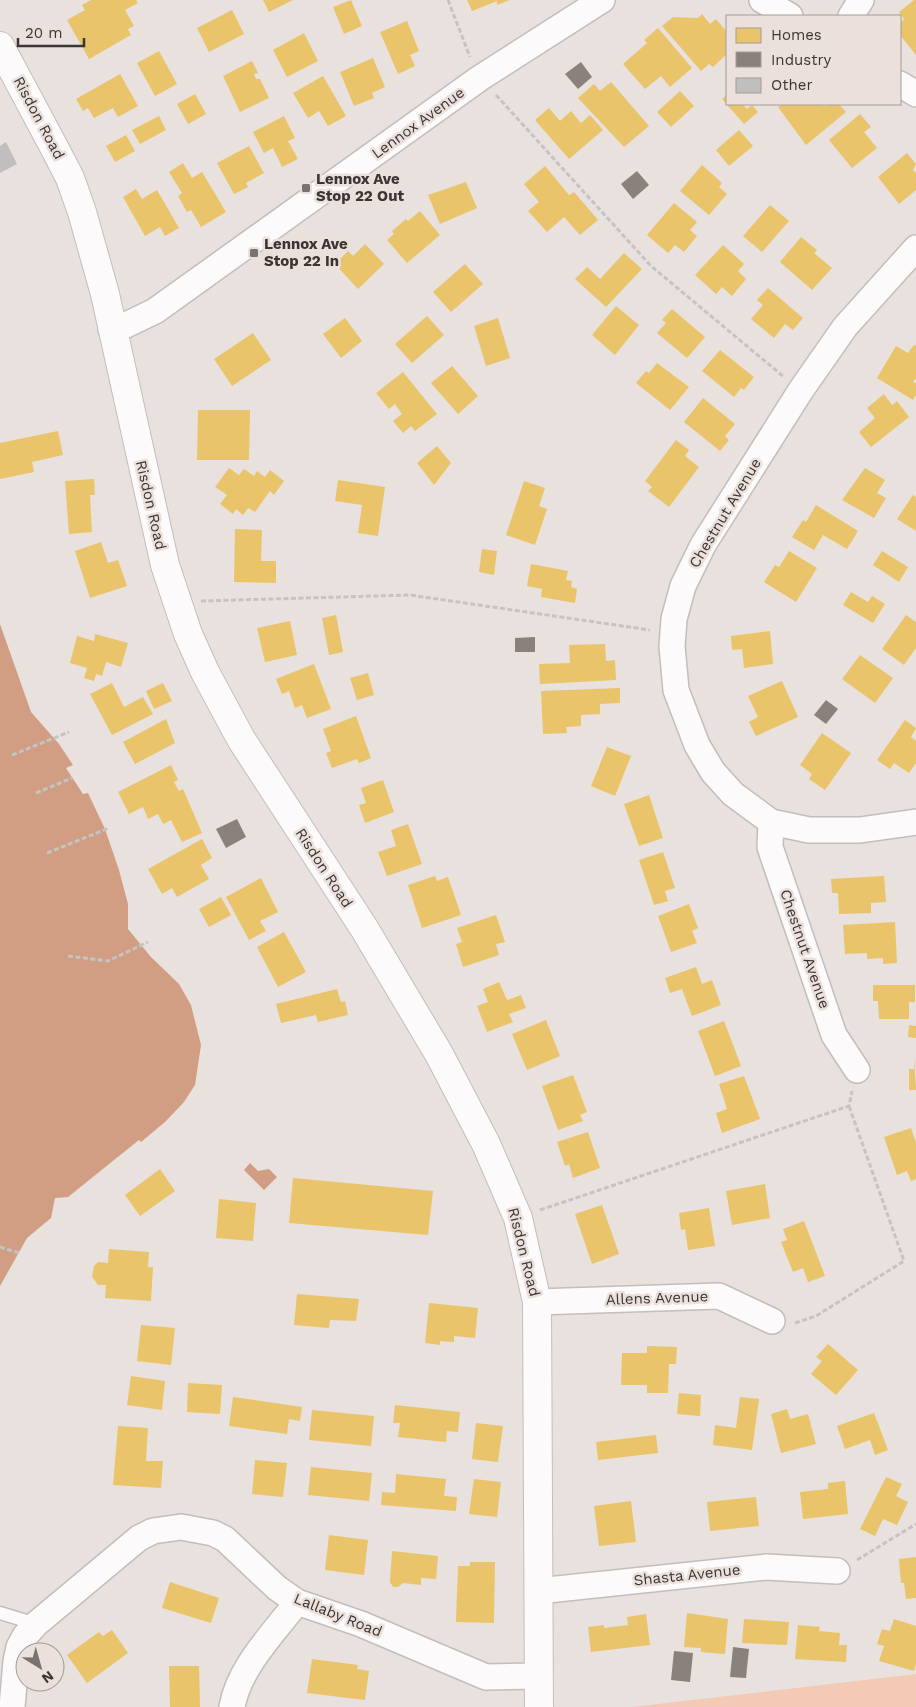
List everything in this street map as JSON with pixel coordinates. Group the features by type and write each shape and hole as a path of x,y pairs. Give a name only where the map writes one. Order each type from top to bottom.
{"street":[{"name":"Lennox Avenue","path":"111,329 126,325 155,311 480,78 602,0"},
{"path":"762,0 788,15"},
{"path":"852,15 861,0"},
{"name":"Risdon Road","path":"0,46 70,178 95,254 163,556 176,601 206,672 241,739 364,928 439,1054 486,1144 518,1218 537,1302 538,1676 540,1707"},
{"path":"901,85 916,94"},
{"name":"Chestnut Avenue","path":"916,248 845,327 801,390 702,545 683,586 674,619 673,633 676,690 697,745 713,772 733,794 771,822 809,830 860,830 916,822"},
{"name":"Chestnut Avenue","path":"771,822 770,847 834,1035 857,1070"},
{"name":"Allens Avenue","path":"537,1302 719,1296 772,1321"},
{"name":"Lallaby Road","path":"12,1707 19,1647 36,1624 139,1538 165,1528 198,1529 225,1539 277,1588 297,1602 361,1624 486,1677 538,1676"},
{"name":"Shasta Avenue","path":"538,1591 766,1567 837,1571"},
{"path":"232,1707 237,1686 248,1668 297,1602"}],"lane":[{"path":"0,1613 36,1624"}],"path":[{"path":"448,0 480,78 651,266 801,390"},
{"path":"176,601 410,595 673,633"},
{"path":"12,755 69,732"},
{"path":"36,793 72,778"},
{"path":"47,853 109,828"},
{"path":"68,956 108,961 148,942"},
{"path":"772,1321 790,1324 816,1316 904,1261 849,1106 857,1070"},
{"path":"518,1218 849,1106"},
{"path":"0,1247 19,1253"},
{"path":"837,1571 916,1524"}],"shaded area":[{"path":"0,624 31,712 59,744 73,765 66,768 83,794 88,793 105,829 128,904 128,929 151,957 179,984 191,1005 201,1045 195,1085 184,1102 165,1122 141,1142 139,1140 68,1197 55,1198 51,1218 27,1238 0,1286"},
{"path":"250,1163 258,1171 269,1169 277,1177 264,1190 244,1170"},
{"path":"916,1674 916,1707 632,1707"}],"building: Homes":[{"path":"91,0 136,0 138,3 125,10 134,26 128,29 131,35 89,59 67,20 85,10 82,5"},
{"path":"263,0 293,0 269,12"},
{"path":"351,0 362,26 344,34 333,7"},
{"path":"467,0 510,0 497,5 497,1 472,11"},
{"path":"916,0 916,55 901,36 901,22 904,19 899,12"},
{"path":"232,10 244,34 209,52 197,28"},
{"path":"702,14 710,24 716,19 726,31 726,55 713,67 709,64 701,71 662,26 673,17 698,18"},
{"path":"407,21 419,51 410,55 415,66 398,74 380,32"},
{"path":"658,28 692,68 670,87 661,76 645,89 623,64 647,43 644,40"},
{"path":"304,33 318,61 287,77 273,50"},
{"path":"159,51 177,84 155,96 137,63"},
{"path":"373,58 385,87 372,93 374,98 354,106 340,72"},
{"path":"252,61 258,73 254,74 256,79 260,79 269,98 240,112 223,76"},
{"path":"120,74 138,106 118,117 113,108 94,118 88,108 83,111 76,99"},
{"path":"323,76 346,116 328,126 319,111 308,118 293,93"},
{"path":"611,82 649,126 624,147 578,98 594,84 600,91"},
{"path":"680,91 694,106 671,127 657,112"},
{"path":"195,94 206,114 188,124 177,104"},
{"path":"727,105 743,105 747,109 752,105 758,112 744,124"},
{"path":"781,105 840,105 846,112 806,145 778,107"},
{"path":"549,108 560,121 571,111 581,123 590,115 603,130 569,159 535,120"},
{"path":"860,114 871,127 864,132 877,148 852,168 829,140"},
{"path":"159,116 166,130 140,144 132,130"},
{"path":"284,116 295,138 288,141 298,159 282,167 273,148 264,153 253,132"},
{"path":"739,130 753,146 729,166 716,150"},
{"path":"126,135 135,151 115,162 106,146"},
{"path":"249,146 264,173 246,183 248,187 234,194 217,163"},
{"path":"907,153 916,164 913,170 916,173 916,190 899,204 878,177"},
{"path":"183,163 192,178 202,172 226,212 201,227 191,210 187,212 178,196 182,193 169,172"},
{"path":"702,165 722,183 719,187 727,194 709,215 680,191"},
{"path":"545,166 569,195 574,192 598,220 580,235 564,217 547,232 528,211 539,202 524,184"},
{"path":"466,182 477,208 440,224 428,195"},
{"path":"136,189 142,199 157,190 179,228 165,236 160,227 145,236 123,197"},
{"path":"674,203 697,222 690,230 697,236 684,252 675,245 668,253 647,235"},
{"path":"770,205 789,221 762,252 743,236"},
{"path":"420,211 440,235 407,263 387,240 394,234 392,231 406,219 408,221"},
{"path":"801,237 817,250 814,253 832,268 812,290 780,262"},
{"path":"365,244 384,264 358,289 335,264 348,251 353,256"},
{"path":"723,245 744,264 738,271 746,279 732,296 722,287 716,294 695,275"},
{"path":"624,253 642,269 606,307 575,279 587,267 600,279"},
{"path":"465,264 483,284 451,312 433,292"},
{"path":"768,288 803,318 793,330 785,324 774,338 751,319 763,305 757,300"},
{"path":"616,306 639,325 615,355 592,335"},
{"path":"672,309 705,337 687,358 657,333 666,323 662,320"},
{"path":"427,316 444,335 412,363 395,344"},
{"path":"345,318 362,341 341,358 323,334"},
{"path":"498,318 510,358 486,366 474,326"},
{"path":"253,333 271,360 232,386 214,359"},
{"path":"914,345 916,346 916,378 913,382 916,383 916,395 913,400 877,378 896,346 908,353"},
{"path":"720,350 754,377 744,390 741,388 734,397 702,371"},
{"path":"657,363 689,387 670,410 636,383 646,371 649,373"},
{"path":"452,366 478,396 458,414 431,383"},
{"path":"403,372 437,414 415,431 411,426 403,433 393,421 402,414 395,404 389,409 376,393"},
{"path":"884,394 892,405 897,401 909,417 871,447 859,432 875,418 867,408"},
{"path":"703,398 735,424 725,436 729,440 720,451 684,422"},
{"path":"198,410 250,410 249,460 197,460"},
{"path":"58,431 63,455 32,462 34,472 0,479 0,443"},
{"path":"676,440 689,450 685,456 699,467 669,507 648,491 652,487 645,481"},
{"path":"437,446 451,463 434,485 417,463"},
{"path":"229,468 239,475 244,469 254,476 257,471 265,477 270,470 284,481 274,495 270,491 255,512 248,508 243,515 236,509 233,514 220,504 227,495 215,487"},
{"path":"865,468 885,480 877,493 886,498 874,518 842,500"},
{"path":"94,479 95,495 90,495 92,532 69,534 65,481"},
{"path":"338,480 385,487 378,536 358,533 362,505 335,501"},
{"path":"524,481 545,488 539,506 547,509 535,545 506,535"},
{"path":"913,495 916,497 916,531 897,519"},
{"path":"816,505 858,531 847,549 823,535 814,550 792,537 803,520 806,522"},
{"path":"235,529 262,530 261,561 276,561 276,583 234,582"},
{"path":"101,542 108,563 118,560 127,586 90,598 75,551"},
{"path":"482,549 497,551 494,575 479,572"},
{"path":"789,551 817,568 796,602 764,582 775,565 779,567"},
{"path":"882,551 908,567 899,582 873,565"},
{"path":"531,564 568,571 566,580 572,581 571,587 577,589 575,603 541,597 542,589 527,586"},
{"path":"851,592 868,602 872,596 885,604 873,623 843,605"},
{"path":"336,615 343,652 329,655 322,618"},
{"path":"906,615 916,622 916,648 904,665 882,649"},
{"path":"290,621 297,655 265,662 257,628"},
{"path":"770,631 773,664 744,668 742,649 732,650 731,636"},
{"path":"95,634 128,643 121,667 106,662 102,676 96,674 94,681 84,678 87,668 70,663 77,636 94,641"},
{"path":"605,644 606,661 615,660 616,680 540,684 539,664 570,663 569,645"},
{"path":"860,655 893,678 875,703 842,679"},
{"path":"314,664 331,709 307,718 302,705 295,708 289,691 282,694 276,679"},
{"path":"368,673 374,695 357,700 350,678"},
{"path":"782,681 798,717 756,736 749,722 758,717 748,696"},
{"path":"112,683 124,707 143,697 153,714 112,735 90,694"},
{"path":"163,683 172,701 154,709 146,691"},
{"path":"620,688 620,703 600,704 600,714 581,715 581,726 566,727 567,733 543,734 541,691"},
{"path":"356,716 371,758 359,763 357,759 332,768 326,753 331,751 323,729"},
{"path":"166,719 175,743 135,764 123,742"},
{"path":"905,720 916,728 911,737 916,741 916,763 909,773 894,763 890,769 877,760"},
{"path":"822,733 851,753 825,790 809,779 812,774 800,765"},
{"path":"607,747 631,756 615,796 591,786"},
{"path":"171,765 178,780 174,782 179,791 183,789 202,833 182,842 171,820 163,824 158,814 148,819 143,807 129,814 118,792"},
{"path":"383,780 394,812 365,823 359,805 366,803 361,788"},
{"path":"649,795 663,838 639,846 624,804"},
{"path":"408,824 422,864 387,876 378,852 396,846 391,830"},
{"path":"202,839 212,858 201,865 209,879 177,897 172,888 162,894 148,869"},
{"path":"663,852 675,888 665,891 668,901 654,905 639,860"},
{"path":"435,876 437,881 448,877 461,915 422,928 408,885"},
{"path":"884,876 886,902 871,903 871,913 839,914 838,893 832,893 831,879"},
{"path":"261,878 278,912 260,921 266,931 249,940 226,897"},
{"path":"221,897 231,915 209,927 199,909"},
{"path":"689,904 698,928 692,931 697,943 671,952 658,916"},
{"path":"496,915 505,942 496,944 499,955 463,967 456,944 462,942 457,928"},
{"path":"895,922 897,963 883,964 883,958 867,959 867,953 845,954 843,925"},
{"path":"284,932 306,972 278,987 257,947"},
{"path":"696,967 702,984 712,980 721,1005 692,1016 682,989 670,993 665,978"},
{"path":"499,982 507,1000 521,995 526,1008 509,1014 513,1022 487,1032 477,1006 488,1002 483,989"},
{"path":"873,985 915,985 915,1002 909,1002 909,1019 879,1019 878,1001 873,1001"},
{"path":"337,989 341,1002 345,1001 348,1015 318,1022 316,1015 281,1023 276,1004"},
{"path":"546,1020 560,1056 527,1070 512,1034"},
{"path":"724,1021 741,1066 715,1076 698,1031"},
{"path":"909,1025 916,1026 916,1038 908,1037"},
{"path":"914,1057 916,1090 909,1090 909,1069 914,1069"},
{"path":"573,1075 587,1112 580,1115 583,1121 558,1130 542,1086"},
{"path":"744,1076 760,1119 722,1133 716,1113 727,1109 719,1084"},
{"path":"911,1128 916,1143 916,1179 911,1181 907,1171 897,1175 884,1137"},
{"path":"588,1132 600,1168 573,1178 569,1164 565,1166 557,1142"},
{"path":"160,1169 175,1191 140,1216 125,1195"},
{"path":"293,1178 433,1191 428,1235 289,1223"},
{"path":"765,1184 770,1218 732,1225 726,1191"},
{"path":"219,1199 256,1203 253,1241 216,1238"},
{"path":"602,1205 619,1254 592,1264 575,1214"},
{"path":"709,1208 715,1246 688,1250 685,1229 681,1230 679,1213"},
{"path":"804,1221 825,1276 808,1282 803,1268 793,1272 781,1242 787,1240 783,1229"},
{"path":"109,1249 149,1252 148,1267 153,1267 151,1301 105,1298 106,1285 98,1285 92,1277 94,1266 98,1262 108,1263"},
{"path":"297,1294 359,1299 356,1321 330,1320 329,1328 294,1325"},
{"path":"429,1303 478,1308 475,1338 454,1336 454,1342 440,1341 440,1345 425,1343"},
{"path":"141,1325 175,1328 171,1365 137,1361"},
{"path":"828,1344 858,1370 836,1395 811,1374 822,1361 816,1357"},
{"path":"647,1346 677,1347 676,1364 669,1364 668,1393 647,1393 647,1385 621,1385 622,1353 647,1353"},
{"path":"131,1376 165,1381 162,1410 127,1405"},
{"path":"188,1383 222,1385 220,1414 187,1412"},
{"path":"679,1393 701,1395 700,1416 677,1414"},
{"path":"233,1397 302,1407 300,1421 289,1419 287,1434 229,1426"},
{"path":"740,1397 759,1399 752,1450 713,1445 715,1425 736,1428"},
{"path":"395,1405 460,1412 458,1432 447,1431 446,1442 398,1437 400,1423 393,1423"},
{"path":"787,1409 790,1419 808,1414 816,1444 781,1453 771,1414"},
{"path":"312,1410 374,1416 371,1446 309,1440"},
{"path":"874,1413 888,1450 875,1455 870,1440 845,1449 837,1426"},
{"path":"476,1423 503,1426 498,1462 472,1459"},
{"path":"118,1426 148,1428 146,1461 163,1461 161,1488 113,1485"},
{"path":"656,1435 658,1453 598,1460 596,1442"},
{"path":"255,1460 287,1463 283,1497 252,1494"},
{"path":"311,1467 372,1473 369,1501 308,1495"},
{"path":"396,1474 446,1479 444,1496 457,1497 456,1511 381,1505 382,1492 395,1493"},
{"path":"886,1477 902,1484 896,1496 908,1502 897,1525 883,1519 875,1536 860,1529"},
{"path":"474,1479 501,1482 497,1517 469,1514"},
{"path":"845,1481 848,1514 803,1519 800,1492 828,1489 828,1483"},
{"path":"756,1497 759,1526 710,1531 707,1502"},
{"path":"631,1501 636,1542 599,1546 594,1506"},
{"path":"329,1535 368,1540 364,1575 325,1570"},
{"path":"392,1551 438,1556 436,1579 421,1578 421,1585 403,1583 398,1587 393,1587 390,1582"},
{"path":"916,1557 916,1598 906,1599 904,1583 901,1583 899,1559"},
{"path":"470,1562 495,1562 494,1623 456,1622 458,1566 470,1566"},
{"path":"170,1582 219,1598 211,1623 162,1608"},
{"path":"687,1613 728,1619 725,1654 701,1652 701,1648 684,1647"},
{"path":"646,1614 650,1645 591,1652 588,1627 604,1625 604,1628 628,1625 627,1617"},
{"path":"744,1619 789,1622 787,1645 742,1643"},
{"path":"894,1619 916,1626 916,1664 914,1671 879,1661 884,1646 877,1644 882,1629 890,1631"},
{"path":"798,1625 820,1627 819,1631 840,1633 839,1645 847,1645 846,1662 795,1659"},
{"path":"112,1630 128,1653 87,1683 67,1655 99,1632 103,1636"},
{"path":"312,1659 358,1665 357,1669 369,1671 365,1700 307,1693"},
{"path":"169,1666 199,1666 200,1707 170,1707"}],"building: Industry":[{"path":"581,62 592,77 578,89 565,74"},
{"path":"637,171 649,185 633,199 621,184"},
{"path":"535,637 535,652 515,652 515,638"},
{"path":"826,700 838,709 826,724 814,715"},
{"path":"237,819 246,837 226,848 216,829"},
{"path":"733,1647 749,1649 746,1678 730,1677"},
{"path":"674,1651 693,1653 690,1682 671,1680"}],"building: Other":[{"path":"6,142 17,164 0,173 0,146"}],"place":[{"name":"Lennox Ave Stop 22 Out","path":"306,188"},
{"name":"Lennox Ave Stop 22 In","path":"254,253"}]}
